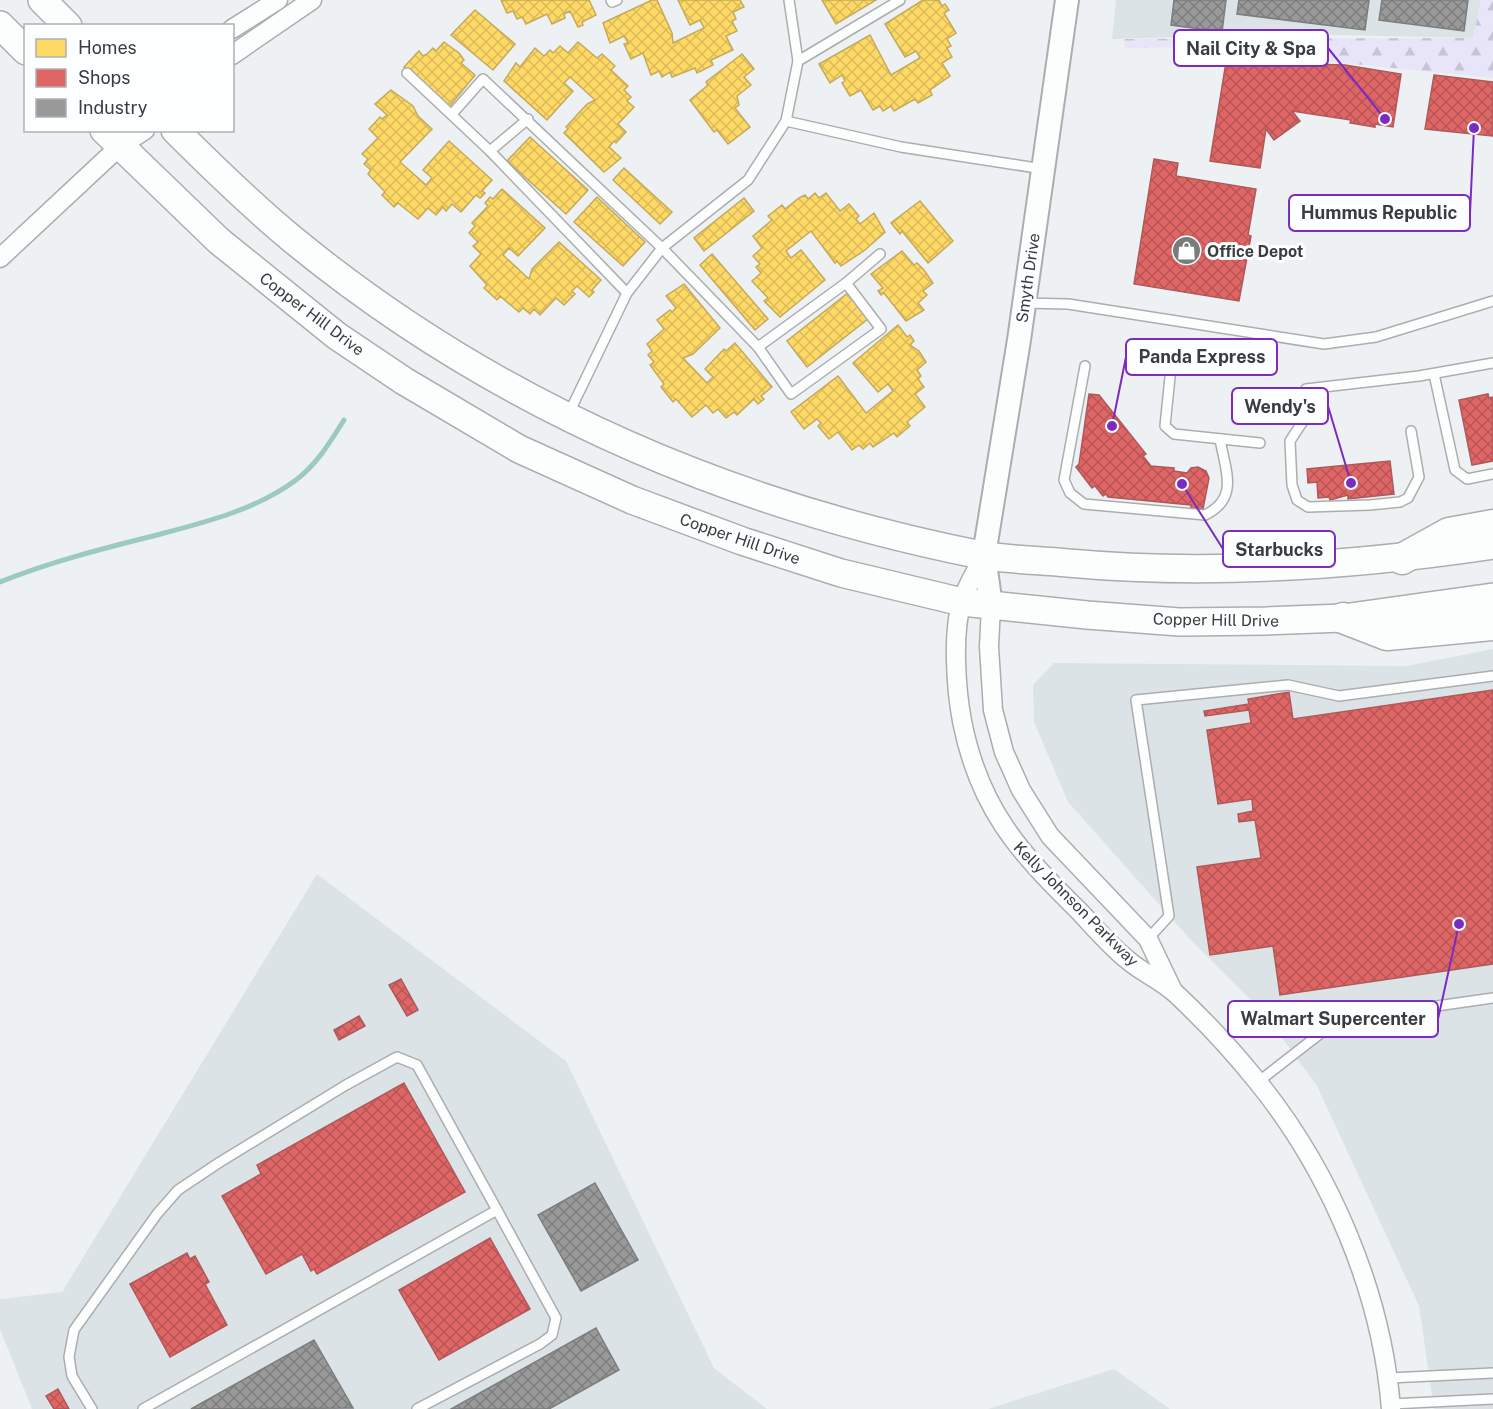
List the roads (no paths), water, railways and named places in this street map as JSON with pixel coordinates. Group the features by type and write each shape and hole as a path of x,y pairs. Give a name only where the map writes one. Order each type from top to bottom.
{"main road":[{"path":"42,0 66,24"},
{"path":"0,25 24,49"},
{"path":"177,132 262,213 364,294 500,383 567,418 650,456 833,518 984,555 1106,566 1262,569 1402,559 1493,545"},
{"name":"Copper Hill Drive","path":"118,136 219,241 337,336 404,381 519,449 632,500 742,541 842,573 962,602 1179,621 1343,618 1493,597"},
{"path":"1402,559 1449,533 1493,525"},
{"path":"1343,618 1387,635 1493,626"}],"street":[{"path":"234,28 278,0"},
{"path":"234,54 312,0"},
{"name":"Smyth Drive","path":"984,555 1024,303 1067,0"},
{"path":"0,258 118,136 136,132"},
{"name":"Kelly Johnson Parkway","path":"984,555 962,602 957,635 958,700 969,754 985,795 1011,840 1031,864 1129,961 1173,991 1258,1082 1310,1158 1346,1233 1374,1308 1389,1378 1391,1407"},
{"name":"Kelly Johnson Parkway","path":"984,555 991,606 988,641 993,710 1004,752 1021,790 1050,836 1148,939 1173,991"}],"lane":[{"path":"611,0 612,2 617,0"},
{"path":"567,418 627,293 662,248 748,180 786,121 798,61 789,0"},
{"path":"798,61 900,0"},
{"path":"406,73 490,151 627,293"},
{"path":"452,114 483,79 528,119 662,248 758,347 791,394 881,329 846,283"},
{"path":"490,151 528,119"},
{"path":"786,121 901,147 1043,169"},
{"path":"758,347 846,283 880,254"},
{"path":"1024,303 1068,304 1324,344 1376,337 1493,301"},
{"path":"1411,431 1419,477 1408,498 1400,502 1308,507 1298,500 1292,485 1290,441 1309,412 1306,390 1434,374 1493,363"},
{"path":"1085,366 1064,480 1070,493 1084,504 1205,515 1213,512 1220,508 1228,494 1220,439"},
{"path":"1434,374 1455,470 1467,479 1493,474"},
{"path":"1170,377 1165,426 1174,434 1260,442"},
{"path":"1148,939 1169,916 1136,700 1288,685 1339,696 1493,676"},
{"path":"1258,1082 1330,1026 1367,1017 1493,998"},
{"path":"92,1409 72,1376 69,1358 74,1330 157,1214 178,1190 220,1162 346,1085 398,1057 417,1065 556,1318 552,1335 417,1409"},
{"path":"143,1409 497,1210"},
{"path":"1389,1378 1493,1372"},
{"path":"1391,1407 1493,1399"}],"waterway":[{"path":"0,582 76,556 209,521 263,500 280,491 311,467 344,420"}],"place":[{"name":"Nail City & Spa","path":"1385,119"},
{"name":"Hummus Republic","path":"1474,128"},
{"name":"Office Depot","path":"1186,251"},
{"name":"Panda Express","path":"1112,426"},
{"name":"Wendy's","path":"1351,483"},
{"name":"Starbucks","path":"1182,484"},
{"name":"Walmart Supercenter","path":"1459,924"}]}
